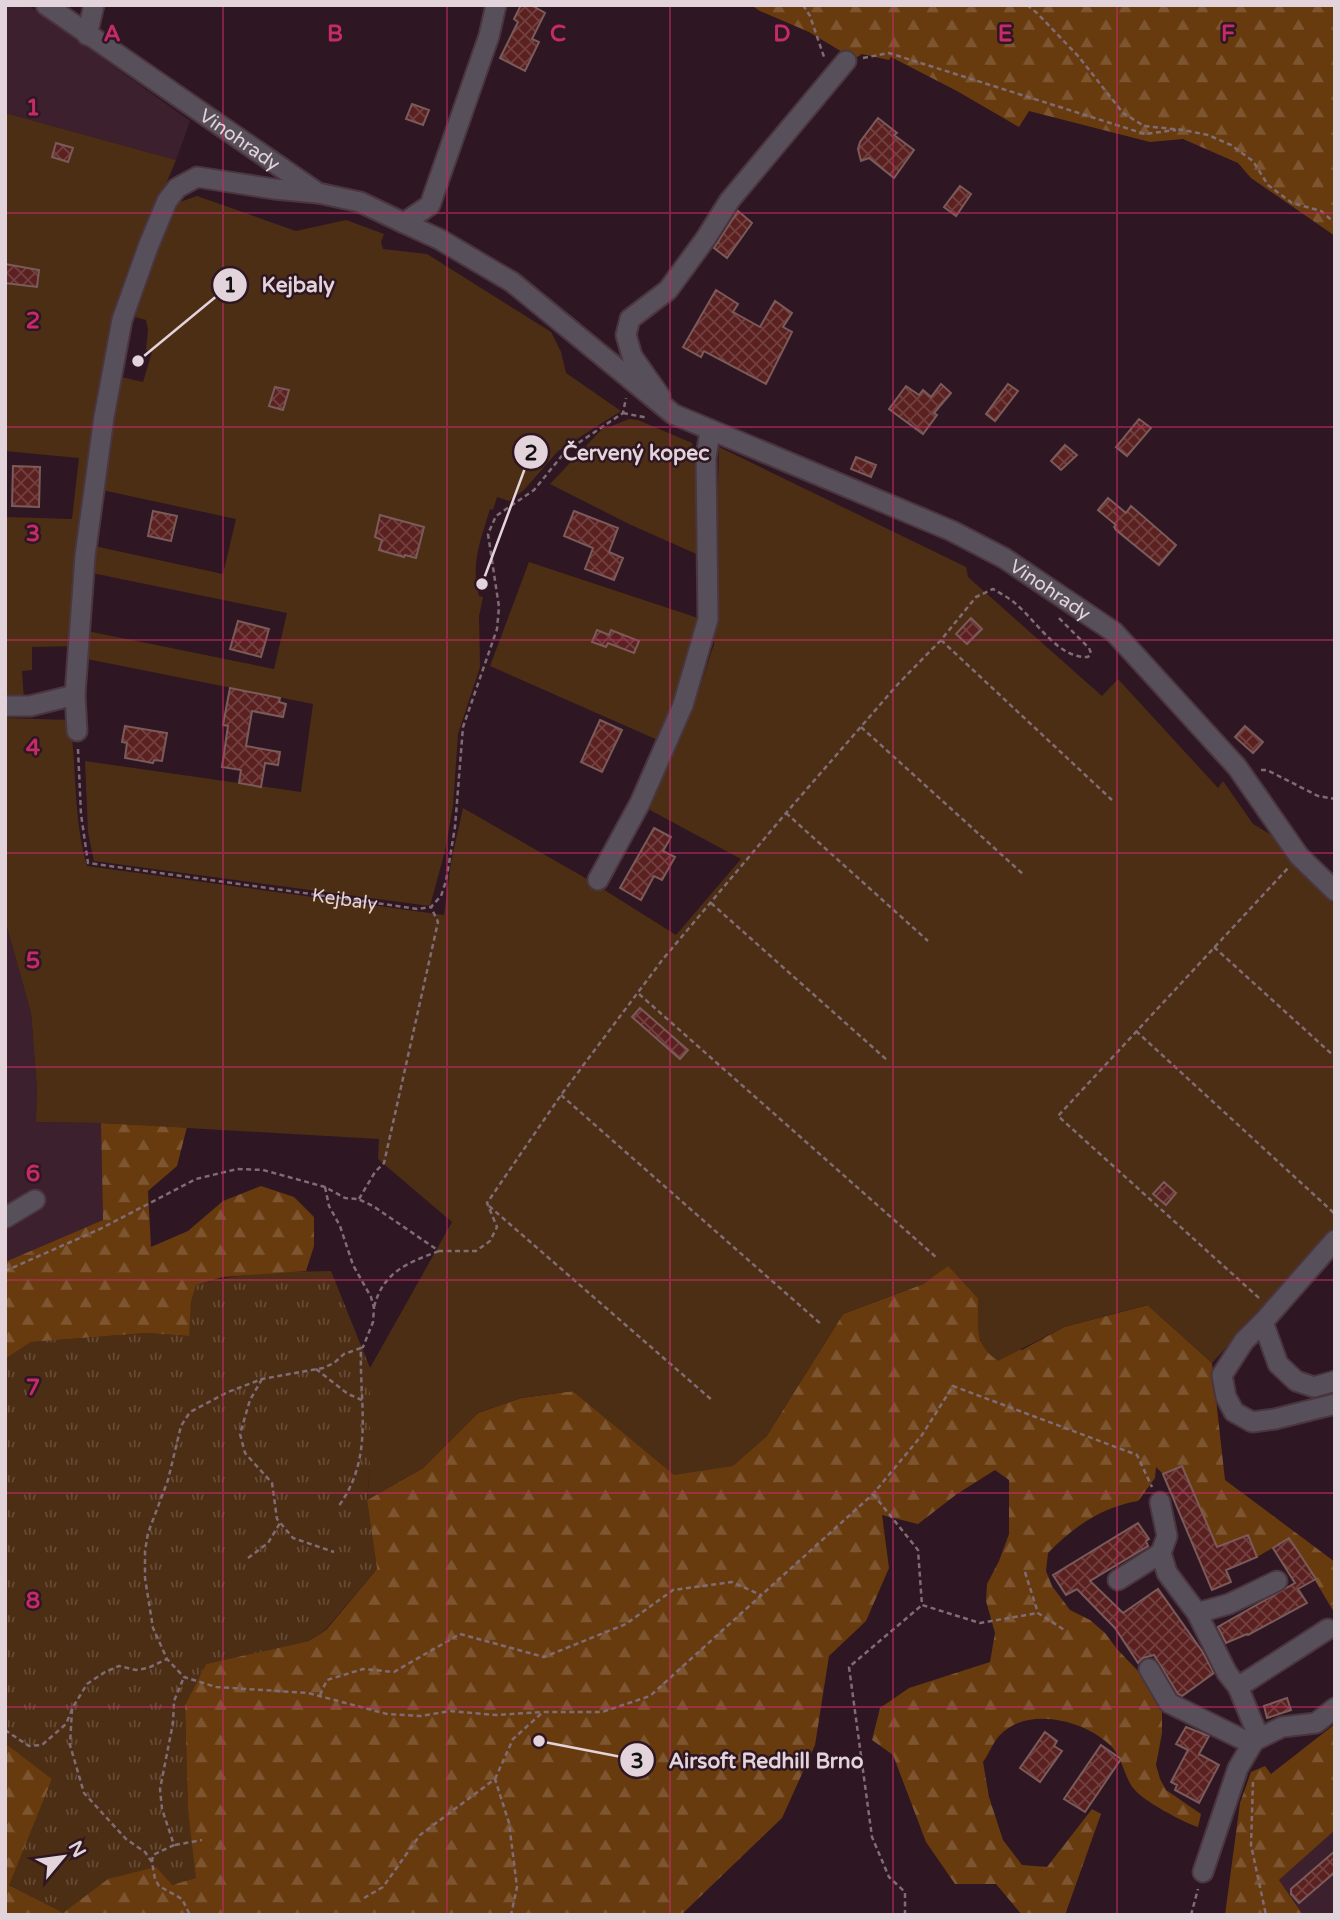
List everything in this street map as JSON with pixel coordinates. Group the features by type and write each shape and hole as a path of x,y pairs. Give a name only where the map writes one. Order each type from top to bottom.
{"street":[{"name":"Vinohrady","path":"46,5 318,193 360,202 439,239 512,282 673,414 952,531 1004,558 1114,632 1237,767 1299,856 1335,891"},
{"path":"88,35 94,5"},
{"path":"404,223 430,205 489,36 496,5"},
{"path":"673,414 632,356 626,335 629,320 668,290 730,200 846,61"},
{"path":"77,732 75,695 85,555 106,405 122,320 167,201 177,188 197,177 318,193"},
{"path":"598,880 640,803 683,705 708,619 706,458 710,430"},
{"path":"5,706 30,706 75,695"},
{"path":"5,1218 35,1199"},
{"path":"1335,1240 1244,1341 1223,1375 1226,1397 1234,1412 1252,1422 1335,1404"},
{"path":"1267,1316 1278,1364 1296,1381 1314,1387 1335,1381"},
{"path":"1160,1502 1167,1536 1161,1553 1167,1573 1197,1613 1227,1673 1238,1687 1256,1741"},
{"path":"1118,1580 1161,1553"},
{"path":"1197,1613 1229,1604 1277,1581"},
{"path":"1238,1687 1328,1629"},
{"path":"1149,1670 1170,1703 1256,1741"},
{"path":"1203,1872 1238,1768 1256,1741 1282,1727 1316,1723 1335,1707"}],"path":[{"path":"803,5 823,51 829,81"},
{"path":"1027,5 1079,57 1123,113 1144,126 1208,135 1231,145 1253,161 1268,185 1292,203 1321,211 1335,223"},
{"path":"846,61 889,53 1145,134 1183,130"},
{"path":"358,1199 374,1172 384,1163 438,922 431,907 441,897 446,881 455,827 463,727 497,629 499,607 488,534 496,516 534,490 565,452 623,413 630,379"},
{"path":"487,1203 561,1095 663,960 786,813 941,640 976,597 993,589 1015,602 1062,649 1080,658 1088,657 1091,653 1081,642"},
{"path":"941,640 1112,800"},
{"path":"861,727 1024,875"},
{"name":"Kejbaly","path":"77,732 81,814 88,863 418,909 431,907"},
{"path":"1267,770 1318,796 1335,799"},
{"path":"786,813 928,941"},
{"path":"1267,1316 1058,1116 1299,856"},
{"path":"712,903 887,1060"},
{"path":"1214,947 1335,1057"},
{"path":"639,994 937,1258"},
{"path":"1135,1031 1335,1214"},
{"path":"561,1095 822,1325"},
{"path":"5,1272 100,1229 196,1179 237,1169 262,1170 325,1187 345,1198 358,1199 373,1206 439,1251"},
{"path":"325,1187 329,1206 374,1308"},
{"path":"487,1203 497,1227 490,1241 476,1251 439,1251 405,1265 394,1273 382,1285 374,1308 373,1322 363,1347 344,1354 334,1363 316,1369 262,1378 228,1392 190,1412 181,1426 168,1480 148,1533 145,1578 153,1628 167,1659 184,1678 216,1687 320,1695 387,1714 421,1716 450,1711 496,1715 602,1712 650,1696 873,1494 922,1435 953,1386 1137,1455 1160,1502"},
{"path":"487,1203 713,1401"},
{"path":"338,1507 349,1491 363,1445 361,1348"},
{"path":"316,1369 348,1394 362,1400"},
{"path":"262,1378 250,1400 240,1434 245,1453 272,1483 280,1523 293,1538 334,1552"},
{"path":"873,1494 918,1550 922,1605"},
{"path":"248,1558 268,1543 280,1523"},
{"path":"1025,1572 1038,1613 1066,1631"},
{"path":"320,1695 327,1680 363,1669 394,1672 460,1634 544,1657 626,1624 673,1590 732,1582 761,1595"},
{"path":"922,1605 980,1623 1038,1613"},
{"path":"905,1915 905,1892 889,1877 872,1838 849,1667 922,1605"},
{"path":"5,1731 29,1746 42,1745 66,1724 87,1684 119,1666 136,1670 148,1668 167,1659"},
{"path":"174,1845 162,1809 160,1788 173,1723 174,1701 184,1678"},
{"path":"72,1709 70,1745 84,1793 126,1839 145,1852 152,1862"},
{"path":"364,1898 383,1887 421,1835 495,1779 513,1739 542,1712"},
{"path":"1253,1771 1251,1845 1266,1915"},
{"path":"495,1779 509,1823 517,1886 511,1915"},
{"path":"190,1915 182,1899 159,1886 155,1879 153,1855 174,1845 202,1840"},
{"path":"1191,1915 1203,1872"}],"shaded area":[{"path":"5,5 28,5 190,121 176,160 5,113"},
{"path":"5,920 31,1013 37,1088 36,1122 101,1123 103,1220 5,1262"},
{"path":"1335,1830 1335,1915 1303,1915 1279,1880"}],"green space":[{"path":"751,5 1335,5 1335,236 1251,178 1238,163 1183,139 1150,142 1029,111 1019,127 891,57 889,60 862,54 854,59 809,32"},
{"path":"5,113 176,160 148,227 72,646 32,647 32,670 22,671 24,701 5,702 5,517 72,519 79,458 5,451"},
{"path":"197,196 296,231 346,220 384,234 381,242 383,249 427,254 551,332 561,352 566,373 621,411 558,451 524,490 509,501 497,497 493,510 490,509 476,563 479,596 483,597 479,616 480,667 458,734 453,806 445,851 430,906 94,861 88,832 85,761 301,792 313,704 87,659 87,631 274,669 287,613 92,573 94,546 223,574 236,519 102,490 121,377 143,382 152,352 146,350 146,320 135,317 141,287 177,203"},
{"path":"629,419 638,420 692,443 703,557 550,484 604,427"},
{"path":"719,447 966,567 968,577 1102,696 1118,679 1218,788 1223,781 1253,824 1275,837 1320,892 1335,905 1335,1228 1212,1363 1147,1305 1064,1327 998,1361 984,1348 981,1341 978,1298 948,1266 923,1284 843,1314 766,1437 733,1466 674,1475 573,1391 521,1398 478,1413 423,1468 367,1500 370,1467 370,1368 452,1222 378,1159 379,1139 101,1123 36,1122 37,1088 31,1013 5,920 5,718 70,720 79,830 87,866 444,915 451,862 463,808 587,879 676,935 741,859 650,810 699,690 714,644"},
{"path":"529,562 701,619 674,708 660,741 490,666"},
{"path":"101,1123 187,1127 177,1166 148,1191 151,1247 188,1231 223,1201 261,1186 294,1197 314,1217 314,1246 306,1271 223,1277 196,1285 191,1302 189,1336 146,1333 31,1342 5,1359 5,1262 103,1220"},
{"path":"948,1265 978,1298 980,1341 1022,1350 1064,1327 1148,1305 1212,1363 1225,1480 1335,1562 1335,1614 1290,1538 1257,1557 1248,1535 1217,1547 1182,1466 1163,1474 1156,1467 1155,1478 1138,1501 1100,1513 1048,1553 1046,1571 1052,1586 1070,1610 1090,1620 1105,1633 1158,1692 1162,1710 1162,1733 1156,1765 1160,1779 1166,1790 1201,1814 1198,1827 1164,1811 1139,1794 1131,1784 1116,1752 1101,1738 1073,1724 1041,1719 1012,1726 1000,1735 983,1762 989,1797 1003,1840 1022,1865 1047,1867 1092,1809 1101,1814 1065,1915 1022,1915 996,1884 955,1884 926,1842 893,1755 872,1740 880,1708 909,1688 990,1662 995,1633 986,1601 987,1584 1009,1534 1009,1480 995,1470 957,1494 918,1524 882,1515 889,1568 866,1621 829,1656 815,1745 782,1818 681,1915 5,1915 5,1743 52,1779 9,1885 63,1913 108,1879 156,1867 172,1885 196,1878 188,1810 185,1705 206,1664 309,1641 326,1630 377,1569 367,1500 423,1468 478,1413 521,1398 573,1391 674,1474 766,1437 843,1314 923,1284"},
{"path":"331,1271 370,1368 370,1467 367,1500 377,1569 325,1630 309,1641 206,1664 185,1705 188,1810 197,1878 172,1885 108,1879 63,1914 8,1884 52,1779 5,1743 5,1359 31,1342 146,1333 188,1336 191,1302 196,1285 246,1275"},
{"path":"1335,1724 1335,1830 1279,1880 1303,1915 1225,1915 1240,1803 1251,1772 1265,1766 1271,1774"}],"building":[{"path":"521,5 531,5 545,13 532,39 539,42 525,71 500,58 518,22 514,19"},
{"path":"412,104 429,110 423,125 406,119"},
{"path":"878,118 914,150 894,178 869,158 861,161 858,149 860,142"},
{"path":"56,143 73,148 68,162 52,157"},
{"path":"960,186 971,194 956,216 944,207"},
{"path":"738,211 752,223 727,258 714,248"},
{"path":"5,264 39,270 37,287 5,283"},
{"path":"716,290 738,304 733,312 760,327 775,301 792,313 783,327 792,332 766,384 704,351 701,357 683,347"},
{"path":"941,384 951,393 934,413 937,415 923,434 889,409 906,386 919,395 923,390 931,397"},
{"path":"1008,384 1018,391 995,421 986,414"},
{"path":"275,387 289,390 283,410 269,406"},
{"path":"1139,419 1151,428 1127,456 1116,447"},
{"path":"1065,445 1077,455 1061,470 1051,461"},
{"path":"856,457 876,465 871,477 851,469"},
{"path":"13,466 40,467 39,507 12,506"},
{"path":"1108,498 1126,513 1131,506 1176,545 1159,565 1116,530 1116,525 1098,510"},
{"path":"153,511 177,516 171,541 148,536"},
{"path":"574,511 618,528 609,552 623,558 614,580 585,569 593,548 564,536"},
{"path":"380,515 424,527 416,558 379,550 382,540 375,537"},
{"path":"971,618 982,629 967,644 956,634"},
{"path":"238,621 269,629 261,657 230,649"},
{"path":"597,630 609,635 611,630 639,641 634,653 608,643 606,647 592,642"},
{"path":"230,688 280,698 279,702 286,704 283,717 252,711 246,746 280,752 278,765 265,763 261,787 239,783 241,770 222,767 228,726 223,725"},
{"path":"600,720 622,730 602,772 581,762"},
{"path":"125,726 167,733 162,761 154,760 153,763 125,758 127,743 122,742"},
{"path":"1245,726 1263,742 1253,753 1235,737"},
{"path":"654,828 671,837 663,851 675,857 662,880 654,876 641,900 620,888"},
{"path":"640,1008 688,1050 680,1059 632,1017"},
{"path":"1164,1182 1176,1193 1166,1205 1153,1194"},
{"path":"1182,1466 1217,1547 1248,1535 1257,1557 1226,1570 1231,1582 1212,1590 1163,1474"},
{"path":"1138,1523 1149,1539 1146,1541 1148,1546 1090,1581 1123,1613 1158,1589 1202,1651 1214,1673 1182,1696 1178,1694 1154,1655 1143,1658 1138,1663 1115,1628 1077,1589 1066,1595 1053,1575"},
{"path":"1289,1538 1316,1579 1298,1589 1307,1603 1248,1635 1226,1643 1218,1627 1295,1583 1273,1548"},
{"path":"1287,1698 1291,1710 1267,1718 1264,1706"},
{"path":"1186,1727 1209,1736 1199,1754 1219,1765 1199,1803 1175,1790 1177,1785 1171,1782 1188,1750 1176,1744"},
{"path":"1045,1732 1057,1741 1054,1746 1062,1751 1040,1782 1020,1768"},
{"path":"1101,1745 1121,1759 1085,1812 1064,1799"},
{"path":"1335,1851 1335,1872 1299,1903 1291,1894 1291,1889"}],"place":[{"name":"Kejbaly","path":"138,361"},
{"name":"Červený kopec","path":"482,584"},
{"name":"Airsoft Redhill Brno","path":"539,1741"}]}
